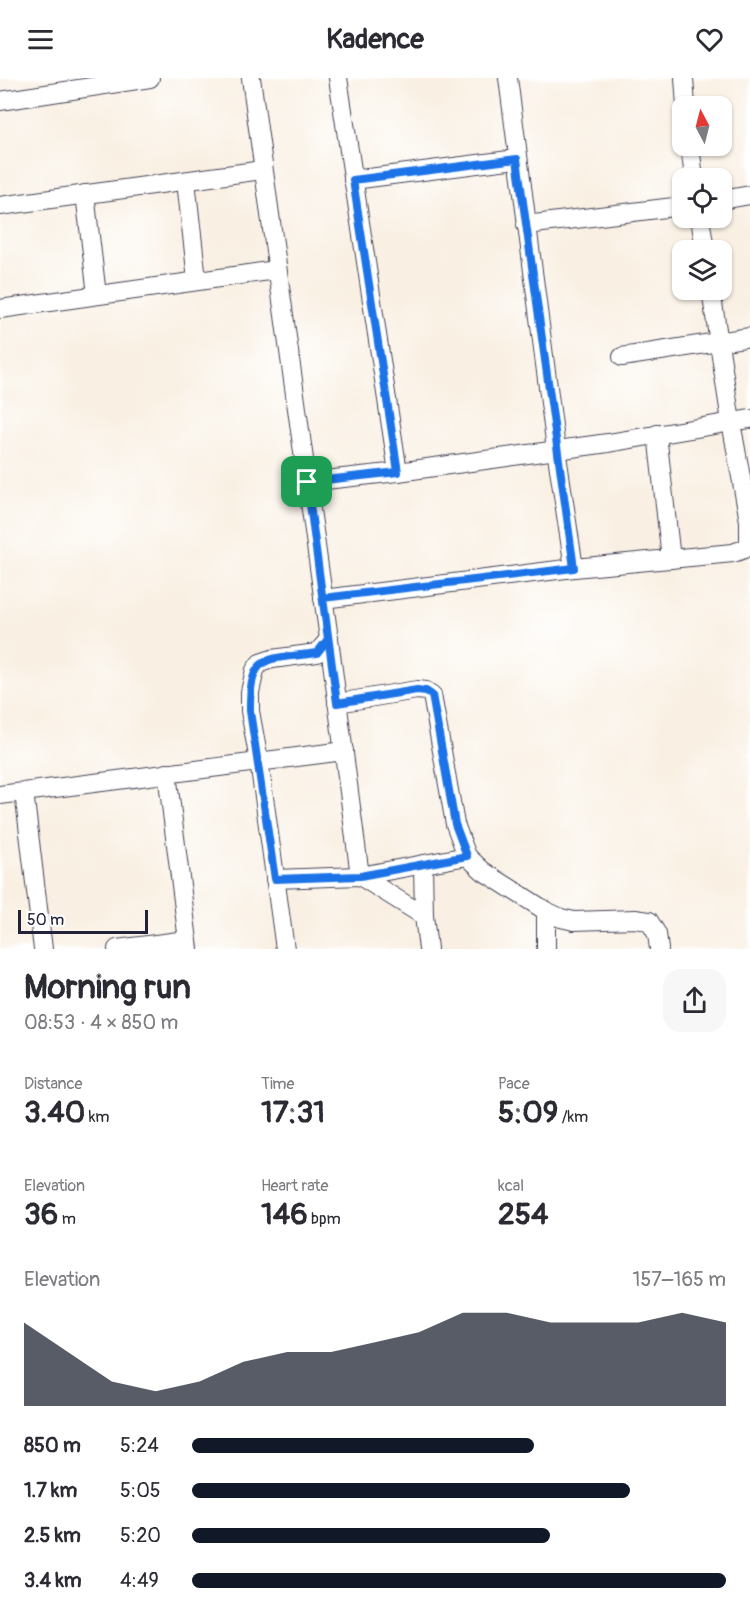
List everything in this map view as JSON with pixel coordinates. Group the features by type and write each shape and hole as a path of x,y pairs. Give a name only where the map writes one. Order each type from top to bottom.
{"street":[{"path":"0,101 78,84 150,78"},
{"path":"251,78 360,876"},
{"path":"338,78 398,472"},
{"path":"508,78 556,449 574,568"},
{"path":"684,78 685,96"},
{"path":"353,180 517,159"},
{"path":"0,206 263,170"},
{"path":"186,181 197,280"},
{"path":"85,194 97,295"},
{"path":"732,198 750,195"},
{"path":"526,225 672,207"},
{"path":"1,305 97,295 276,270"},
{"path":"323,598 574,568 733,553 744,549 749,544 749,521 713,300"},
{"path":"622,357 750,337"},
{"path":"307,482 398,472 750,419"},
{"path":"657,434 671,559"},
{"path":"285,949 250,711 250,692 255,670 260,663 272,659 317,653 328,639"},
{"path":"337,703 417,690 426,691 432,695 455,824 467,856 483,871 546,911 574,921 635,919 649,921 657,934 659,949"},
{"path":"0,795 344,751"},
{"path":"117,949 188,944 167,773"},
{"path":"24,792 43,949"},
{"path":"275,879 360,876 467,856"},
{"path":"423,864 423,916 428,949"},
{"path":"360,876 423,916"},
{"path":"546,911 546,949"}],"route":[{"path":"517,159 574,568 323,598 337,703 417,690 426,691 432,695 455,824 467,856 360,876 275,879 250,711 250,692 255,670 260,663 272,659 317,653 328,639 307,482 398,472 353,180 517,159"}]}
